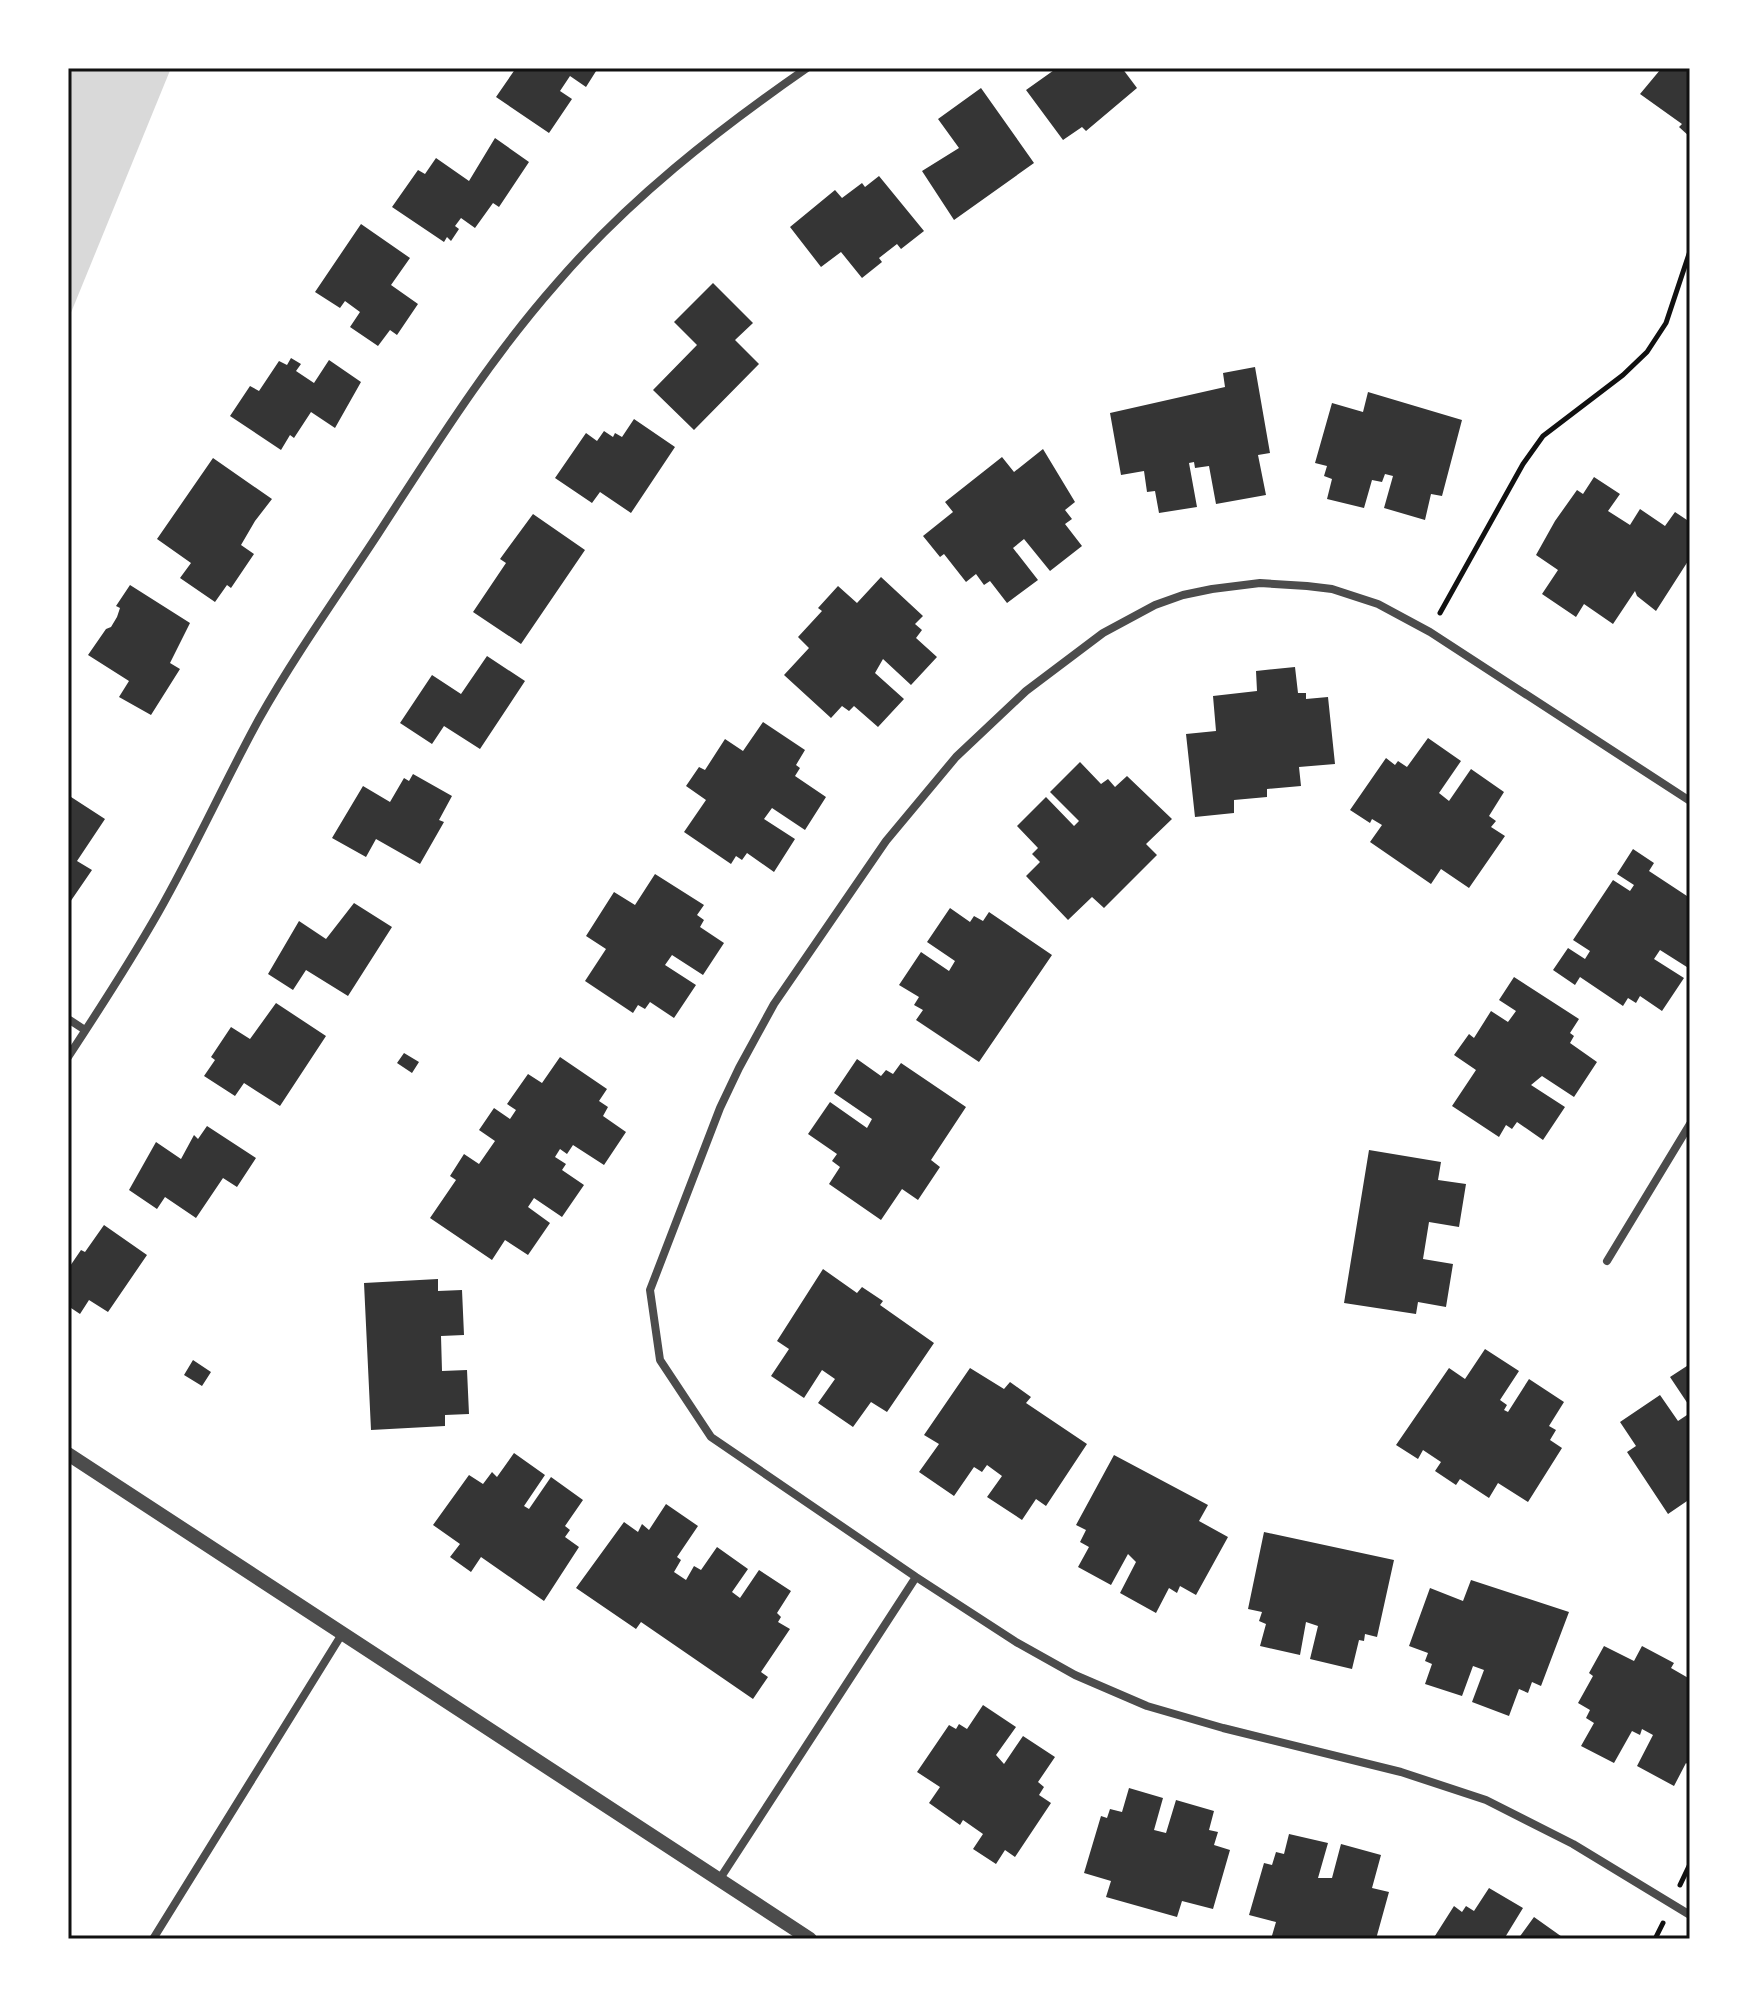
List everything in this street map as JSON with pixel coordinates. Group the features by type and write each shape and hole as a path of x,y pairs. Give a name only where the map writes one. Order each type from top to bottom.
{"street":[{"path":"68,1057 158,913 259,719 300,652 454,418 516,331 598,239 642,196 738,116 807,68"},
{"path":"1690,801 1430,632 1378,604 1332,589 1260,583 1183,595 1155,605 1103,633 1026,691 956,757 886,841 810,949 756,1035 720,1108 650,1290 660,1360 711,1437 1016,1642 1075,1675 1147,1706 1401,1772 1486,1800 1573,1844 1690,1915"},
{"path":"68,1019 85,1030"},
{"path":"1607,1261 1690,1124"},
{"path":"68,1454 810,1939"},
{"path":"719,1880 916,1577"},
{"path":"153,1939 342,1634"}],"path":[{"path":"1430,632 1523,464 1543,436 1623,375 1647,352 1666,323 1690,251"}],"shaded area":[{"path":"68,68 171,68 68,320"}],"building":[{"path":"516,68 598,68 586,87 570,76 560,91 572,99 549,133 496,97"},
{"path":"1057,68 1122,68 1137,88 1086,131 1082,127 1063,140 1026,90"},
{"path":"1657,68 1690,68 1690,137 1679,127 1682,124 1640,94 1660,70"},
{"path":"981,88 1034,163 954,220 922,171 959,148 938,119"},
{"path":"495,138 529,162 499,207 493,203 475,228 461,218 455,226 459,229 451,241 447,237 444,242 392,207 418,170 425,174 436,158 469,181"},
{"path":"879,176 924,231 901,249 897,244 879,258 882,262 862,278 841,252 821,267 790,227 835,190 842,198 862,183 865,187"},
{"path":"361,224 410,258 391,285 418,304 397,335 390,330 378,346 350,327 360,312 345,301 340,308 315,292"},
{"path":"713,283 753,323 735,340 759,364 694,430 653,390 697,345 674,322"},
{"path":"291,358 301,364 296,371 314,383 329,360 361,382 335,428 311,412 294,438 290,435 281,450 230,416 250,386 259,391 279,361 287,365"},
{"path":"1255,367 1270,453 1258,455 1266,495 1216,504 1209,466 1195,468 1194,462 1189,463 1197,507 1159,513 1155,491 1147,492 1144,471 1121,475 1110,413 1225,387 1223,373"},
{"path":"1368,392 1462,420 1442,496 1431,494 1425,520 1384,508 1393,476 1385,474 1382,482 1372,480 1364,508 1327,499 1332,479 1324,476 1327,466 1315,463 1332,403 1363,412"},
{"path":"634,419 675,447 631,513 600,492 592,503 555,478 586,433 597,441 604,431 613,437 615,433 622,437"},
{"path":"1043,449 1075,502 1065,510 1072,519 1065,524 1082,546 1050,571 1024,539 1013,548 1038,580 1007,603 990,581 984,585 976,574 966,582 944,554 940,557 923,536 953,512 945,502 1002,457 1014,472"},
{"path":"213,458 272,499 241,545 254,554 231,588 227,585 215,602 180,578 191,563 157,539"},
{"path":"1594,477 1620,494 1608,511 1630,525 1640,509 1665,526 1675,512 1690,522 1690,558 1656,611 1635,591 1613,624 1584,604 1576,617 1542,594 1558,570 1536,555 1577,490 1583,494"},
{"path":"533,514 585,550 521,644 473,612 506,563 500,559"},
{"path":"881,577 923,616 915,624 922,630 916,638 937,657 911,685 883,659 875,673 904,699 878,727 854,706 849,711 842,706 831,718 784,675 809,648 798,637 822,611 818,608 838,586 857,603"},
{"path":"130,585 190,623 170,663 180,669 151,715 119,697 129,681 88,655 117,617 120,608 116,606"},
{"path":"487,656 525,681 480,749 444,726 432,744 400,723 432,675 461,694"},
{"path":"1295,667 1298,693 1306,693 1306,699 1328,697 1335,764 1299,767 1301,786 1267,789 1267,797 1234,800 1234,813 1195,817 1186,734 1216,731 1213,696 1257,691 1256,671"},
{"path":"763,722 805,750 796,765 800,768 795,776 826,797 805,830 772,808 764,819 795,839 774,872 747,853 742,860 736,856 731,864 684,832 706,800 686,786 699,767 705,770 725,739 743,751"},
{"path":"1428,738 1461,761 1439,793 1449,801 1471,769 1504,792 1489,816 1496,821 1491,827 1505,836 1469,888 1441,869 1431,884 1370,842 1382,825 1372,819 1370,823 1350,810 1386,758 1395,765 1398,761 1407,767"},
{"path":"1080,762 1101,784 1108,779 1115,787 1127,776 1172,819 1146,844 1157,855 1104,908 1092,897 1068,920 1026,876 1040,862 1032,854 1038,848 1017,826 1046,797 1074,826 1079,821 1050,792"},
{"path":"413,774 452,796 439,820 444,822 420,864 376,839 366,857 332,838 363,786 390,802 404,778 409,781"},
{"path":"68,795 105,819 77,861 92,870 68,905"},
{"path":"1633,849 1654,863 1649,871 1690,898 1687,911 1690,913 1690,969 1660,950 1654,959 1684,978 1662,1011 1640,996 1636,1003 1628,998 1623,1006 1580,977 1575,985 1553,970 1568,948 1585,959 1590,951 1573,940 1613,880 1630,891 1634,885 1617,874"},
{"path":"655,874 704,905 697,915 704,920 700,927 724,943 703,975 672,955 665,965 696,985 674,1018 650,1002 645,1009 638,1005 633,1013 585,981 606,949 586,936 614,892 635,905"},
{"path":"354,903 392,927 348,996 306,970 293,990 268,974 299,921 326,939"},
{"path":"950,908 970,922 974,916 983,921 989,912 1052,955 979,1062 916,1020 923,1010 914,1005 919,997 899,985 921,952 949,971 955,961 927,942"},
{"path":"1514,977 1579,1019 1570,1033 1574,1036 1570,1043 1597,1062 1574,1097 1542,1076 1531,1085 1565,1107 1543,1140 1517,1122 1512,1129 1506,1125 1499,1137 1452,1106 1476,1070 1454,1055 1469,1034 1474,1038 1491,1011 1508,1022 1516,1011 1499,1000"},
{"path":"276,1003 326,1036 280,1106 244,1083 235,1096 204,1076 215,1060 211,1057 231,1027 250,1039"},
{"path":"404,1053 419,1062 412,1073 397,1063"},
{"path":"560,1057 607,1089 599,1101 608,1107 603,1116 626,1132 604,1165 573,1145 567,1154 560,1149 555,1157 566,1164 562,1170 584,1185 562,1217 534,1198 528,1207 550,1223 528,1255 505,1240 492,1260 430,1218 456,1180 450,1176 464,1154 479,1164 495,1141 479,1130 494,1108 510,1119 516,1110 507,1104 528,1074 542,1083"},
{"path":"857,1059 881,1076 886,1070 893,1074 901,1063 966,1107 931,1160 940,1167 918,1200 902,1189 881,1220 829,1184 840,1167 832,1161 837,1154 808,1134 830,1102 867,1128 872,1119 834,1093"},
{"path":"207,1126 256,1158 237,1187 223,1178 196,1218 165,1197 157,1209 129,1190 156,1142 181,1159 194,1135 198,1139"},
{"path":"1369,1150 1441,1162 1438,1180 1466,1184 1459,1227 1429,1222 1423,1259 1453,1264 1446,1307 1418,1302 1416,1314 1344,1303"},
{"path":"104,1225 147,1255 108,1312 89,1300 80,1314 68,1306 68,1269"},
{"path":"823,1269 857,1293 862,1287 883,1301 880,1305 934,1343 887,1412 871,1402 853,1427 818,1403 835,1379 822,1370 804,1398 771,1376 789,1349 777,1341"},
{"path":"438,1279 438,1291 462,1290 464,1335 441,1336 442,1371 467,1370 469,1414 445,1415 445,1426 371,1430 364,1283"},
{"path":"1485,1349 1519,1371 1500,1400 1507,1405 1504,1410 1508,1412 1529,1379 1564,1402 1549,1426 1556,1430 1550,1440 1562,1448 1528,1502 1498,1483 1489,1498 1460,1479 1456,1485 1435,1471 1441,1462 1423,1450 1418,1459 1396,1445 1449,1368 1465,1379"},
{"path":"193,1360 211,1372 202,1386 184,1375"},
{"path":"1690,1364 1690,1407 1670,1377"},
{"path":"970,1368 1004,1389 1010,1382 1031,1397 1026,1403 1087,1444 1046,1506 1036,1499 1022,1520 987,1497 1002,1476 987,1465 982,1472 974,1467 954,1496 919,1472 939,1444 924,1435"},
{"path":"1660,1395 1678,1421 1690,1413 1690,1499 1668,1514 1627,1452 1636,1446 1620,1422"},
{"path":"514,1453 545,1475 524,1506 529,1509 551,1477 583,1500 565,1526 570,1530 565,1537 579,1547 544,1601 481,1557 471,1572 450,1557 460,1544 433,1525 469,1475 483,1484 492,1472 497,1477"},
{"path":"1114,1455 1208,1505 1199,1521 1228,1537 1196,1595 1180,1586 1177,1593 1169,1588 1156,1613 1120,1593 1136,1562 1128,1554 1111,1585 1078,1567 1089,1547 1080,1542 1086,1530 1076,1525"},
{"path":"666,1504 698,1526 677,1557 681,1560 674,1572 686,1580 694,1566 701,1570 717,1547 748,1569 732,1592 740,1598 759,1570 791,1591 777,1613 781,1617 778,1622 790,1629 761,1672 768,1677 753,1699 641,1622 636,1629 576,1588 624,1522 638,1532 642,1524 649,1530"},
{"path":"1264,1532 1394,1560 1377,1637 1365,1634 1364,1641 1359,1640 1352,1669 1310,1659 1318,1626 1306,1622 1300,1655 1260,1646 1266,1624 1259,1621 1262,1612 1248,1609"},
{"path":"1471,1580 1569,1612 1541,1686 1532,1682 1528,1693 1519,1689 1509,1716 1472,1702 1484,1670 1473,1666 1462,1696 1425,1684 1432,1664 1425,1661 1428,1653 1409,1646 1430,1588 1463,1601"},
{"path":"1604,1646 1634,1661 1642,1646 1674,1663 1671,1668 1690,1679 1690,1766 1686,1763 1674,1786 1637,1766 1653,1735 1642,1729 1640,1735 1632,1731 1614,1763 1581,1746 1594,1723 1586,1718 1590,1710 1578,1703 1593,1676 1589,1673"},
{"path":"983,1705 1016,1727 996,1755 1004,1764 1023,1736 1055,1757 1038,1782 1044,1787 1039,1795 1051,1803 1015,1857 1005,1850 996,1864 973,1849 983,1834 963,1820 960,1825 929,1803 940,1787 917,1772 949,1725 956,1729 959,1724 967,1729"},
{"path":"1129,1788 1163,1798 1154,1830 1166,1833 1176,1800 1214,1811 1209,1830 1218,1832 1214,1845 1230,1850 1213,1909 1182,1901 1177,1917 1106,1897 1111,1881 1084,1873 1101,1816 1107,1818 1110,1809 1122,1812"},
{"path":"1289,1834 1328,1843 1318,1878 1332,1878 1341,1844 1381,1855 1372,1888 1389,1892 1376,1939 1271,1939 1276,1922 1249,1915 1264,1863 1272,1865 1276,1852 1284,1854"},
{"path":"1489,1888 1523,1908 1504,1939 1433,1939 1454,1906 1462,1912 1466,1906 1474,1911"},
{"path":"1534,1917 1565,1939 1518,1939"}]}
